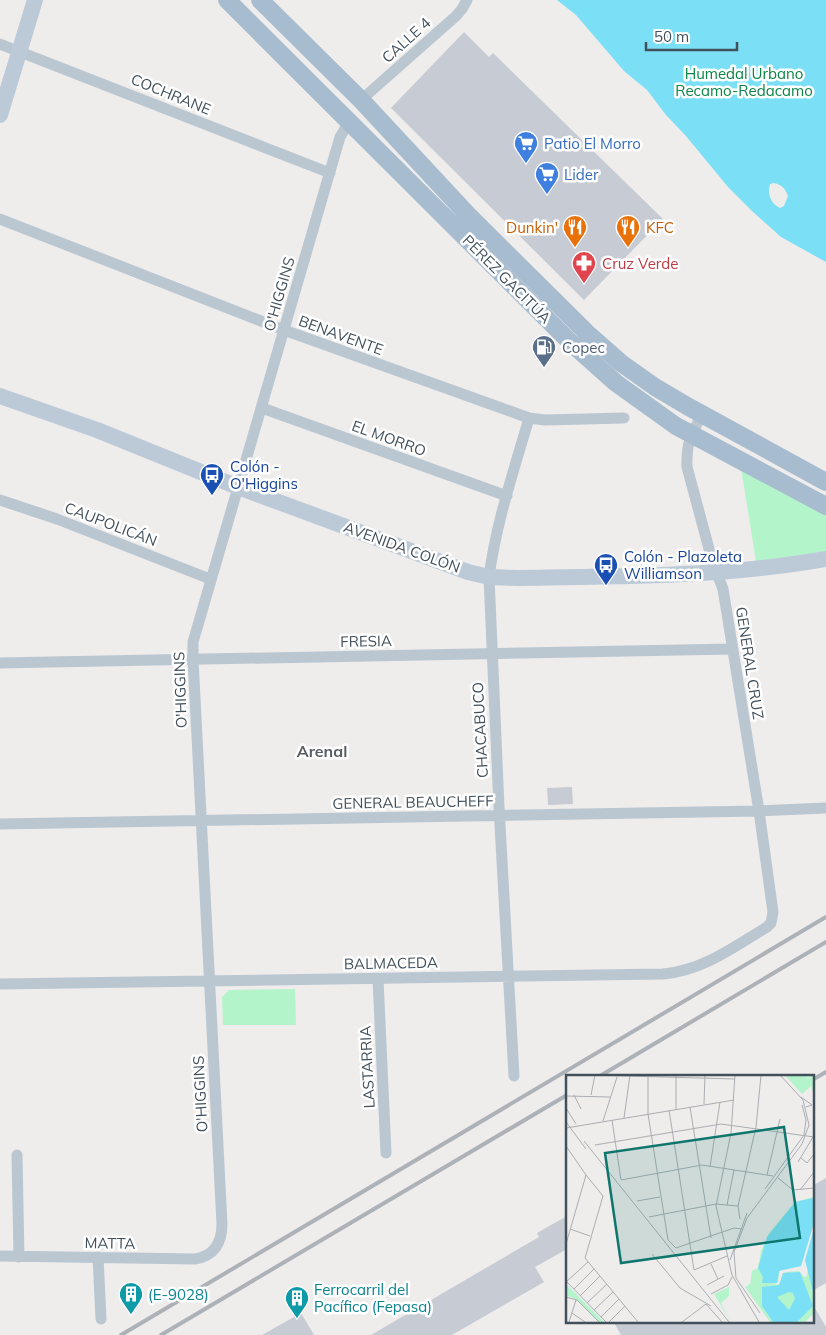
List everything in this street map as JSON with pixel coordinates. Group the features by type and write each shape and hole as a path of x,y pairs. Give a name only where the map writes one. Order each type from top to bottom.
{"main road":[{"path":"0,115 35,0"},
{"name":"PÉREZ GACITÚA","path":"227,0 592,363 638,400 690,435 826,506"},
{"name":"PÉREZ GACITÚA","path":"260,0 361,100 468,216 587,333 621,363 642,379 702,415 826,482"},
{"name":"AVENIDA COLÓN","path":"0,396 97,430 238,488 468,572 489,577 538,578 717,572 772,567 826,559"}],"street":[{"name":"CALLE 4","path":"361,100 456,16 467,0"},
{"name":"COCHRANE","path":"0,44 20,50 330,173"},
{"name":"O'HIGGINS","path":"216,1249 222,1232 222,1224 200,820 193,642 340,137 346,127 352,123"},
{"name":"BENAVENTE","path":"0,219 284,330 529,418 545,420 624,418"},
{"name":"EL MORRO","path":"262,408 507,496"},
{"name":"GENERAL CRUZ","path":"702,415 690,435 687,467 712,560 723,589 759,811 773,912 771,924"},
{"name":"CHACABUCO","path":"514,1076 489,577 491,560 507,496 529,418"},
{"name":"CAUPOLICÁN","path":"0,500 57,519 210,579"},
{"name":"FRESIA","path":"0,663 733,649"},
{"name":"GENERAL BEAUCHEFF","path":"0,824 759,811 826,808"},
{"name":"BALMACEDA","path":"0,984 672,973 714,959 771,924"},
{"name":"LASTARRIA","path":"378,979 386,1153"},
{"path":"17,1156 19,1256"},
{"name":"MATTA","path":"0,1256 195,1259 207,1256 216,1249"},
{"path":"98,1258 100,1319"}],"green space":[{"path":"741,468 826,513 826,552 756,561"},
{"path":"295,989 296,1025 223,1025 222,997 229,990"}],"water":[{"name":"Humedal Urbano Recamo-Redacamo","path":"557,0 826,0 826,262 781,237 753,212 728,187 647,90 624,71 576,15","holes":["770,184 777,184 783,187 788,196 784,206 780,208 774,204 769,195"]}],"building":[{"name":"Patio El Morro","path":"464,32 489,57 493,53 663,219 584,300 391,108"},
{"path":"572,787 573,804 548,805 547,788"},
{"path":"826,1178 826,1283 814,1290 814,1185"},
{"path":"566,1217 566,1250 535,1267 544,1282 452,1335 371,1335 539,1237 537,1233"},
{"path":"814,1306 826,1327 826,1335 621,1335 614,1322 814,1322"},
{"name":"Ferrocarril del Pacífico (Fepasa)","path":"301,1313 314,1335 262,1335"}],"railway":[{"path":"121,1335 826,917"},
{"path":"602,1075 826,942"},
{"path":"814,1079 826,1072"},
{"path":"161,1335 566,1096"}],"place":[{"name":"Patio El Morro","path":"526,164"},
{"name":"Lider","path":"547,195"},
{"name":"Dunkin'","path":"575,248"},
{"name":"KFC","path":"628,248"},
{"name":"Cruz Verde","path":"584,284"},
{"name":"Copec","path":"544,368"},
{"name":"Colón - O'Higgins","path":"212,496"},
{"name":"Colón - Plazoleta Williamson","path":"606,586"},
{"name":"(E-9028)","path":"131,1315"},
{"name":"Ferrocarril del Pacífico (Fepasa)","path":"297,1319"}],"district":[{"name":"Arenal","path":"322,751"}]}
